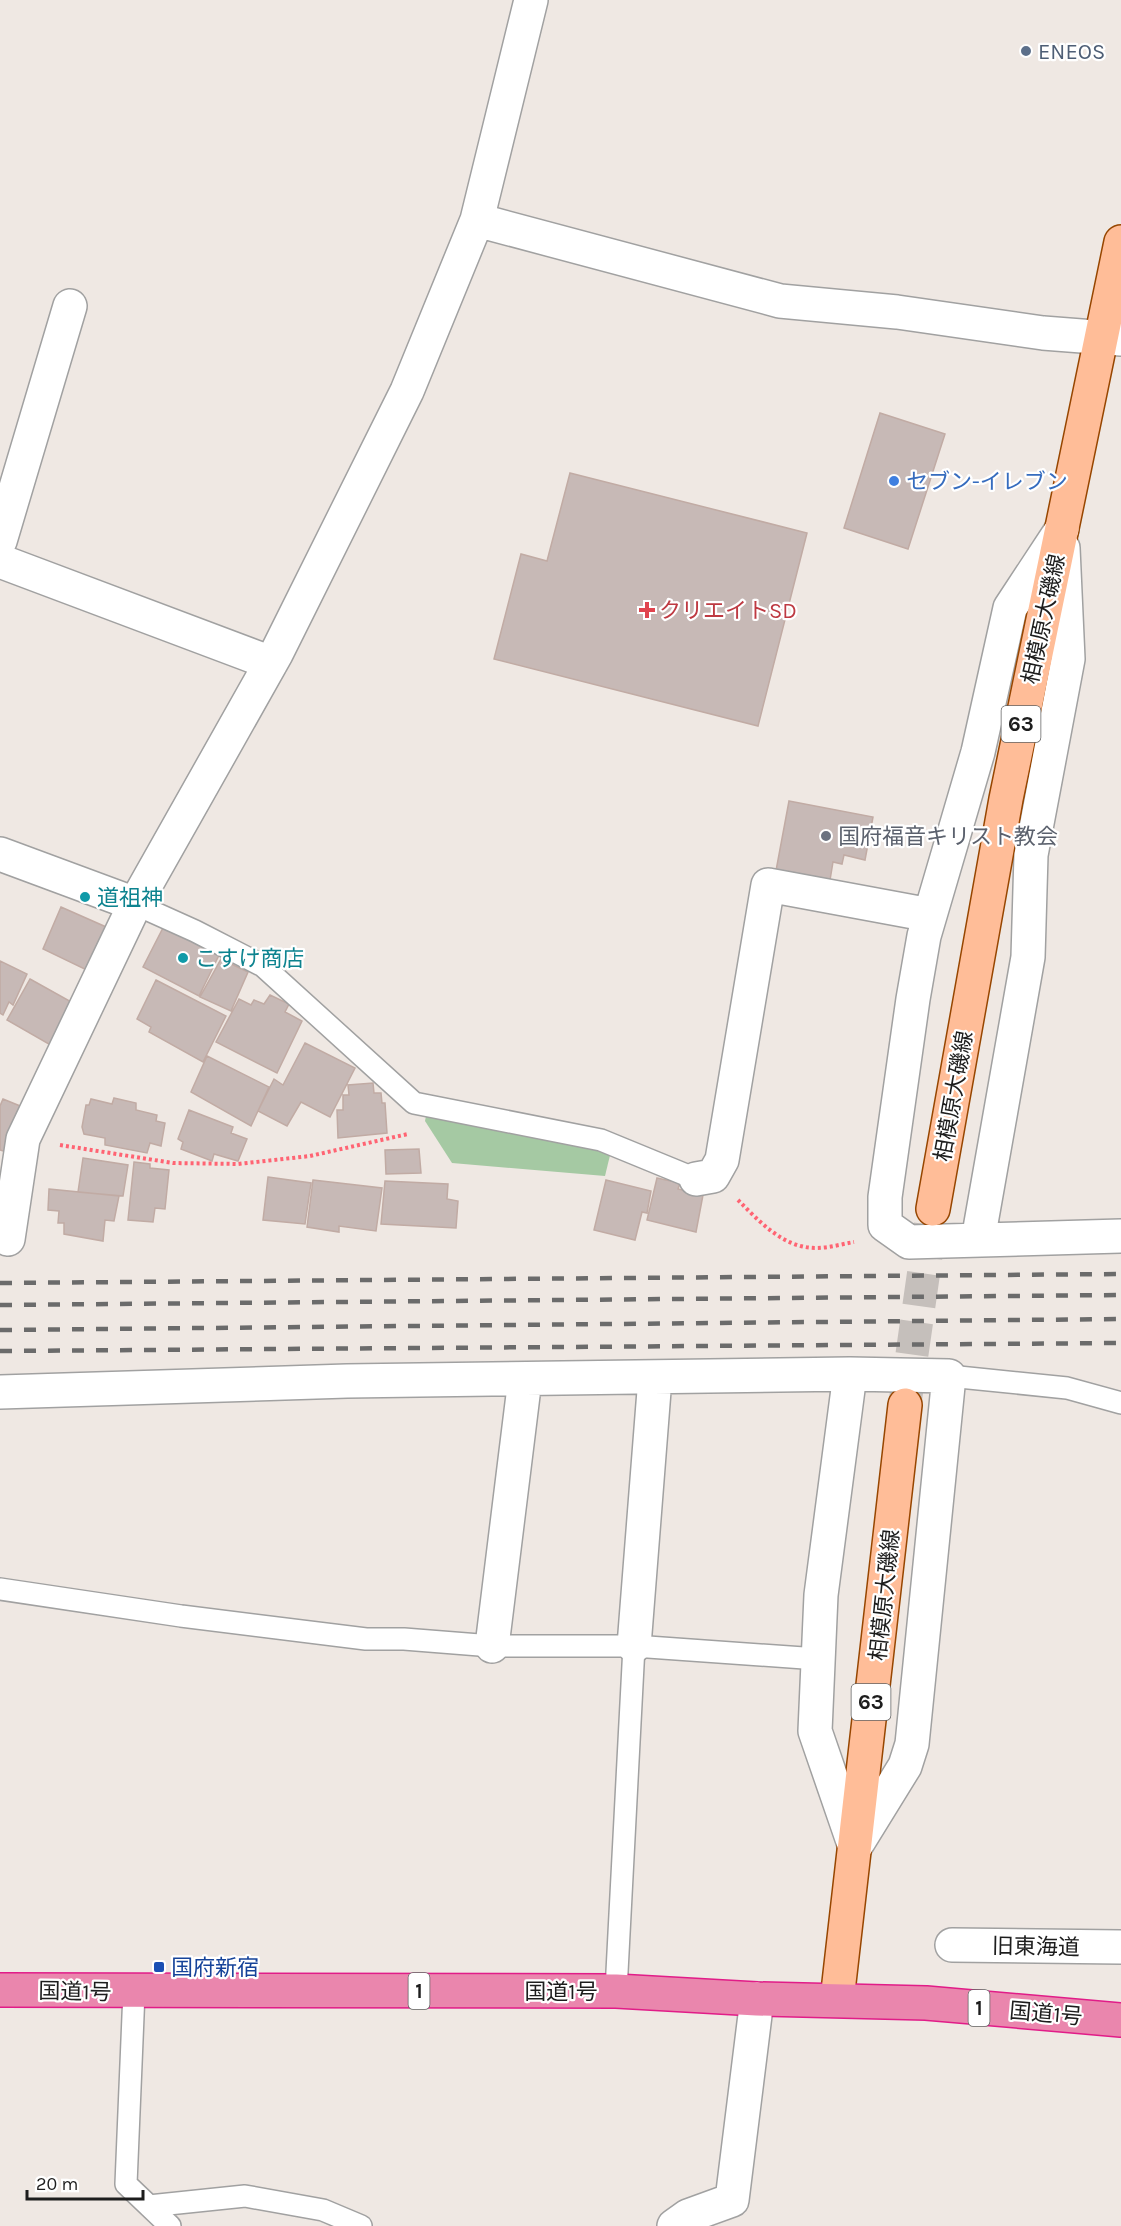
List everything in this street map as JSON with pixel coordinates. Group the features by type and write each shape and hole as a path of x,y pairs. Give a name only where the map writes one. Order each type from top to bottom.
{"highway":[{"name":"国道1号","path":"0,1990 616,1991 757,1999 926,2003 1121,2020"}],"main road":[{"name":"相模原大磯線","path":"933,1209 1005,799 1062,528 1111,337 1121,242"},
{"name":"相模原大磯線","path":"837,2000 905,1405"}],"street":[{"path":"4,1238 23,1139 135,904 271,663 407,391 477,220 531,0"},
{"path":"477,220 780,301 897,312 1043,333 1111,337"},
{"path":"0,541 69,306"},
{"path":"1062,528 1010,608 978,752 924,936 885,1197 885,1225 909,1242 1121,1236"},
{"path":"978,1240 1028,957 1031,855 1068,659 1062,528"},
{"path":"0,561 271,663"},
{"path":"0,854 135,904"},
{"path":"704,1177 722,1160 768,885 930,915"},
{"path":"850,1374 821,1595 815,1731 855,1847"},
{"path":"0,1392 346,1381 850,1374 949,1376 912,1743 904,1766 855,1847"},
{"path":"634,1646 656,1378"},
{"path":"492,1646 525,1379"},
{"name":"旧東海道","path":"952,1945 1121,1947"},
{"path":"674,2226 688,2216 732,2200 757,1999"}],"lane":[{"path":"135,904 195,931 263,966 414,1103 601,1140 704,1177"},
{"path":"949,1376 1067,1388 1121,1403"},
{"path":"0,1589 181,1616 366,1639 404,1639 492,1646 634,1646 803,1660 819,1659"},
{"path":"616,1991 634,1646"},
{"path":"134,1992 126,2184 170,2226"},
{"path":"148,2206 245,2196 322,2210 362,2226"}],"path":[{"path":"23,1139 173,1163 238,1164 310,1156 401,1137 422,1129 414,1103"},
{"path":"704,1177 776,1235 797,1246 816,1248 858,1241 885,1225"}],"green space":[{"path":"427,1111 612,1147 605,1176 452,1163 425,1121"}],"building":[{"name":"セブン-イレブン","path":"880,413 945,434 908,549 844,528"},
{"name":"クリエイトSD","path":"570,473 807,533 758,726 494,659 521,554 547,561"},
{"name":"国府福音キリスト教会","path":"789,801 873,817 865,860 844,855 842,864 833,862 829,886 775,876"},
{"path":"61,907 113,930 95,974 43,949"},
{"name":"こすけ商店","path":"166,922 222,949 199,996 143,967"},
{"path":"221,959 248,972 231,1011 200,997"},
{"path":"0,961 27,974 13,1005 9,1002 3,1015 0,1013"},
{"path":"30,979 75,1004 54,1047 7,1020"},
{"path":"156,980 226,1016 203,1062 149,1032 151,1027 137,1019"},
{"path":"270,995 289,1004 285,1012 302,1021 277,1073 216,1042 239,999 251,1005 254,1000 264,1004"},
{"path":"305,1043 355,1068 330,1117 301,1102 287,1126 258,1111 274,1079 283,1085"},
{"path":"207,1056 269,1087 251,1126 191,1092"},
{"path":"373,1083 374,1093 381,1093 382,1103 385,1103 387,1133 338,1138 337,1110 343,1110 343,1095 349,1095 348,1085"},
{"path":"114,1098 136,1103 136,1110 157,1115 156,1121 165,1123 161,1146 150,1143 147,1153 105,1145 105,1138 84,1134 82,1127 86,1105 89,1105 91,1099 112,1104"},
{"path":"3,1099 30,1110 13,1154 0,1150 0,1106"},
{"path":"189,1110 233,1127 231,1133 247,1139 238,1161 214,1154 212,1161 181,1149 183,1142 178,1139"},
{"path":"419,1149 421,1173 386,1174 385,1150"},
{"path":"83,1158 128,1165 123,1196 78,1192"},
{"path":"134,1162 150,1164 150,1168 169,1170 165,1209 155,1208 153,1222 128,1220"},
{"path":"268,1177 311,1183 305,1224 263,1220"},
{"path":"657,1178 680,1183 678,1189 703,1195 696,1232 647,1220"},
{"path":"313,1180 382,1188 376,1231 339,1226 339,1232 307,1227"},
{"path":"606,1180 651,1191 647,1213 642,1212 635,1240 594,1230"},
{"path":"385,1181 448,1184 447,1199 458,1201 456,1228 381,1224"},
{"path":"49,1189 119,1196 114,1221 105,1220 103,1241 64,1234 64,1223 58,1223 59,1211 48,1210"}],"tunnel":[{"path":"905,1403 932,1214"}],"railway":[{"path":"0,1283 1121,1274"},
{"path":"0,1305 1121,1295"},
{"path":"0,1330 1121,1319"},
{"path":"0,1351 1121,1343"}],"place":[{"name":"ENEOS","path":"1026,51"},
{"name":"セブン-イレブン","path":"894,481"},
{"name":"クリエイトSD","path":"647,610"},
{"name":"国府福音キリスト教会","path":"826,836"},
{"name":"道祖神","path":"85,897"},
{"name":"こすけ商店","path":"183,958"},
{"name":"国府新宿","path":"159,1967"}]}
